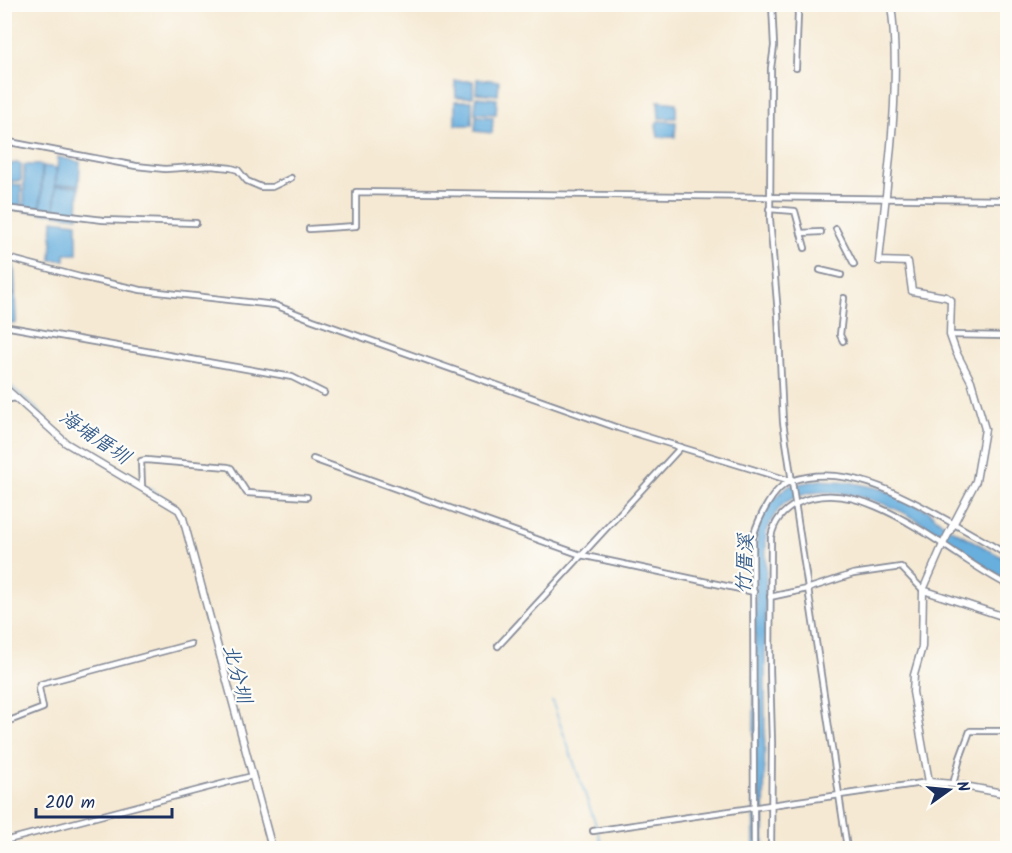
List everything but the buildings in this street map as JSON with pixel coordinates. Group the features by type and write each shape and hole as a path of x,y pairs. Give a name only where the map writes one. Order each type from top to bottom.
{"street":[{"path":"772,4 774,46 771,68 769,209 778,314 783,422 847,849"},
{"path":"795,4 798,13 796,69"},
{"path":"891,4 894,28 893,133 879,261 908,262 912,291 951,300 950,335 971,381 985,425 976,480 923,590 922,647 914,675 913,692 929,782"},
{"path":"4,141 136,166 165,169 211,166 231,168 238,170 247,181 261,187 272,188 291,178"},
{"path":"309,229 356,226 356,192 1008,200"},
{"path":"4,207 103,220 196,223"},
{"path":"769,209 795,211 805,248"},
{"path":"836,229 854,264"},
{"path":"801,233 821,232"},
{"path":"4,257 141,290 284,308 618,428 791,481"},
{"path":"820,270 841,275"},
{"path":"843,341 840,335 844,298"},
{"path":"4,326 292,377 324,393"},
{"path":"950,335 1008,336"},
{"path":"4,387 66,443 179,510 183,518 250,777 272,849"},
{"path":"4,400 16,398"},
{"path":"498,646 681,447"},
{"path":"313,459 580,555 754,592"},
{"path":"142,487 141,461 146,460 228,467 231,468 247,494 307,497"},
{"path":"754,849 753,537 763,509 785,484 791,481 818,476 844,477 897,494 1008,556"},
{"path":"771,849 770,597 772,533 781,515 807,498 846,498 880,508 918,526 1008,585"},
{"path":"770,597 807,589 853,574 901,567 923,590 1008,618"},
{"path":"4,723 43,708 39,688 41,684 191,644"},
{"path":"953,784 970,731 1008,731"},
{"path":"4,841 250,777"},
{"path":"593,831 929,782 1008,794"}],"water":[{"path":"477,79 499,81 498,95 476,93"},
{"path":"455,81 473,81 473,97 456,97"},
{"path":"476,97 497,99 496,114 475,113"},
{"path":"455,101 472,101 472,125 455,125"},
{"path":"658,101 676,103 676,118 659,118"},
{"path":"476,116 493,117 492,133 475,131"},
{"path":"658,121 676,122 675,137 658,137 656,125"},
{"path":"58,157 80,162 79,184 56,185"},
{"path":"21,164 21,181 5,181 5,165"},
{"path":"24,165 42,165 40,212 24,211"},
{"path":"43,166 56,168 54,213 41,213"},
{"path":"4,183 21,185 21,210 5,208"},
{"path":"56,186 79,186 78,217 55,214"},
{"path":"53,220 77,223 77,254 65,254 65,260 51,260"},
{"path":"5,263 14,266 15,294 5,293"},
{"path":"5,294 15,295 16,323 5,323"},
{"path":"820,480 849,482 882,489 927,510 946,526 1007,560 1007,581 916,519 869,499 833,492 815,492 799,496 781,506 773,517 766,534 764,848 754,848 757,529 764,509 788,486"}],"waterway":[{"name":"海埔厝圳","path":"4,380 39,411 51,426"},
{"name":"海埔厝圳","path":"143,485 177,506"},
{"path":"552,701 597,828"},
{"path":"598,832 603,848"}],"water label":[{"name":"竹厝溪","path":"746,564"},
{"name":"北分圳","path":"236,674"}]}
